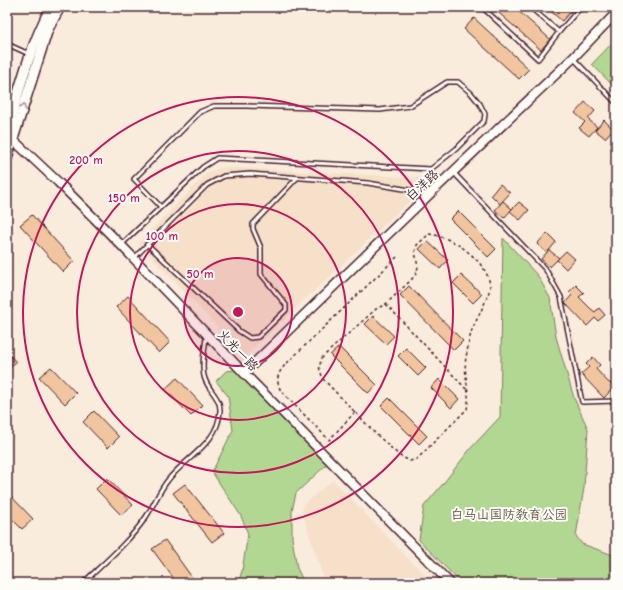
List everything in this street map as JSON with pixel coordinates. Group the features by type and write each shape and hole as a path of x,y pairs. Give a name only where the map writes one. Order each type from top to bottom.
{"main road":[{"path":"7,158 9,135 30,54 41,25 51,7"},
{"path":"9,135 48,29 60,7"}],"street":[{"name":"白洋路","path":"244,373 573,58 616,13"},
{"name":"火光一路","path":"9,135 134,258 206,334 450,583"}],"lane":[{"path":"482,7 538,59 581,7"},
{"path":"530,7 559,32"},
{"path":"7,44 30,54"},
{"path":"573,58 616,103"},
{"path":"121,245 161,207 203,167 217,158 431,169 471,135 484,121 485,114 480,104 471,93 458,82 447,82 410,106 380,110 214,106 200,112 134,179 161,207"},
{"path":"454,173 546,270 561,297 582,402 616,401"},
{"path":"134,258 207,185 224,176 250,174 368,183 404,188 430,195"},
{"path":"147,244 239,331 250,338 258,337 286,310 286,305 261,274 260,248 253,229 253,224 298,178"},
{"path":"83,583 130,537 147,517 168,480 208,441 216,427 221,410 217,398 209,389 204,376 206,334"}],"path":[{"path":"429,234 442,237 463,247 481,265 488,276 490,288 471,332 465,370 469,400 467,409 417,459 410,461 400,456 355,412 323,379 319,367 322,358 376,309 386,304 416,274 418,267 415,252 420,242 429,234"},
{"path":"355,412 329,440 281,391 277,384 278,375 289,361 398,256"},
{"path":"386,304 467,390"}],"shaded area":[{"path":"225,167 422,178 429,183 245,356 138,243 208,172"},
{"path":"333,480 433,583 325,583 302,512 304,504"}],"green space":[{"path":"616,39 616,89 592,64"},
{"name":"白马山国防教育公园","path":"503,238 538,276 550,298 556,337 574,398 588,429 584,488 576,536 582,544 616,556 616,583 461,583 419,540 424,506 471,448 500,417"},
{"path":"235,370 327,464 296,493 292,511 292,538 297,568 304,583 238,583 242,571 248,534 241,516 212,472 233,430 228,396 216,381 226,371"}],"building":[{"path":"492,7 514,7 550,39 541,50"},
{"path":"546,7 568,7 572,10 562,21"},
{"path":"474,18 529,69 519,79 464,29"},
{"path":"585,102 595,111 588,119 597,127 589,136 579,128 585,122 575,113"},
{"path":"604,120 613,129 605,138 595,130"},
{"path":"500,184 510,193 500,204 491,195"},
{"path":"503,201 512,209 504,218 495,210"},
{"path":"519,202 529,210 520,220 510,211"},
{"path":"458,211 496,249 488,257 450,219"},
{"path":"32,215 74,261 63,272 20,225"},
{"path":"547,233 556,242 547,253 537,244"},
{"path":"427,241 448,260 440,269 419,249"},
{"path":"549,250 559,258 550,267 541,259"},
{"path":"566,251 575,259 566,269 557,260"},
{"path":"461,275 482,294 473,303 453,283"},
{"path":"576,285 584,293 579,297 595,312 599,308 605,315 598,321 595,318 587,326 565,303 572,295 569,292"},
{"path":"409,286 463,341 454,350 400,295"},
{"path":"128,296 170,342 159,353 116,307"},
{"path":"373,316 394,336 386,344 365,324"},
{"path":"339,347 377,385 368,393 330,355"},
{"path":"406,348 426,368 418,376 398,356"},
{"path":"7,352 16,362 7,370"},
{"path":"593,357 600,365 596,369 607,381 611,384 616,380 616,395 611,390 604,398 581,374 589,367 586,364"},
{"path":"51,367 76,393 65,404 39,377"},
{"path":"177,378 202,405 191,416 165,389"},
{"path":"439,379 459,399 451,408 431,388"},
{"path":"389,398 427,436 419,444 381,406"},
{"path":"94,411 119,437 108,448 83,422"},
{"path":"107,478 133,505 121,515 96,489"},
{"path":"185,484 224,533 212,542 173,493"},
{"path":"7,492 33,519 22,529 7,514"},
{"path":"165,540 196,583 177,583 152,549"}]}
